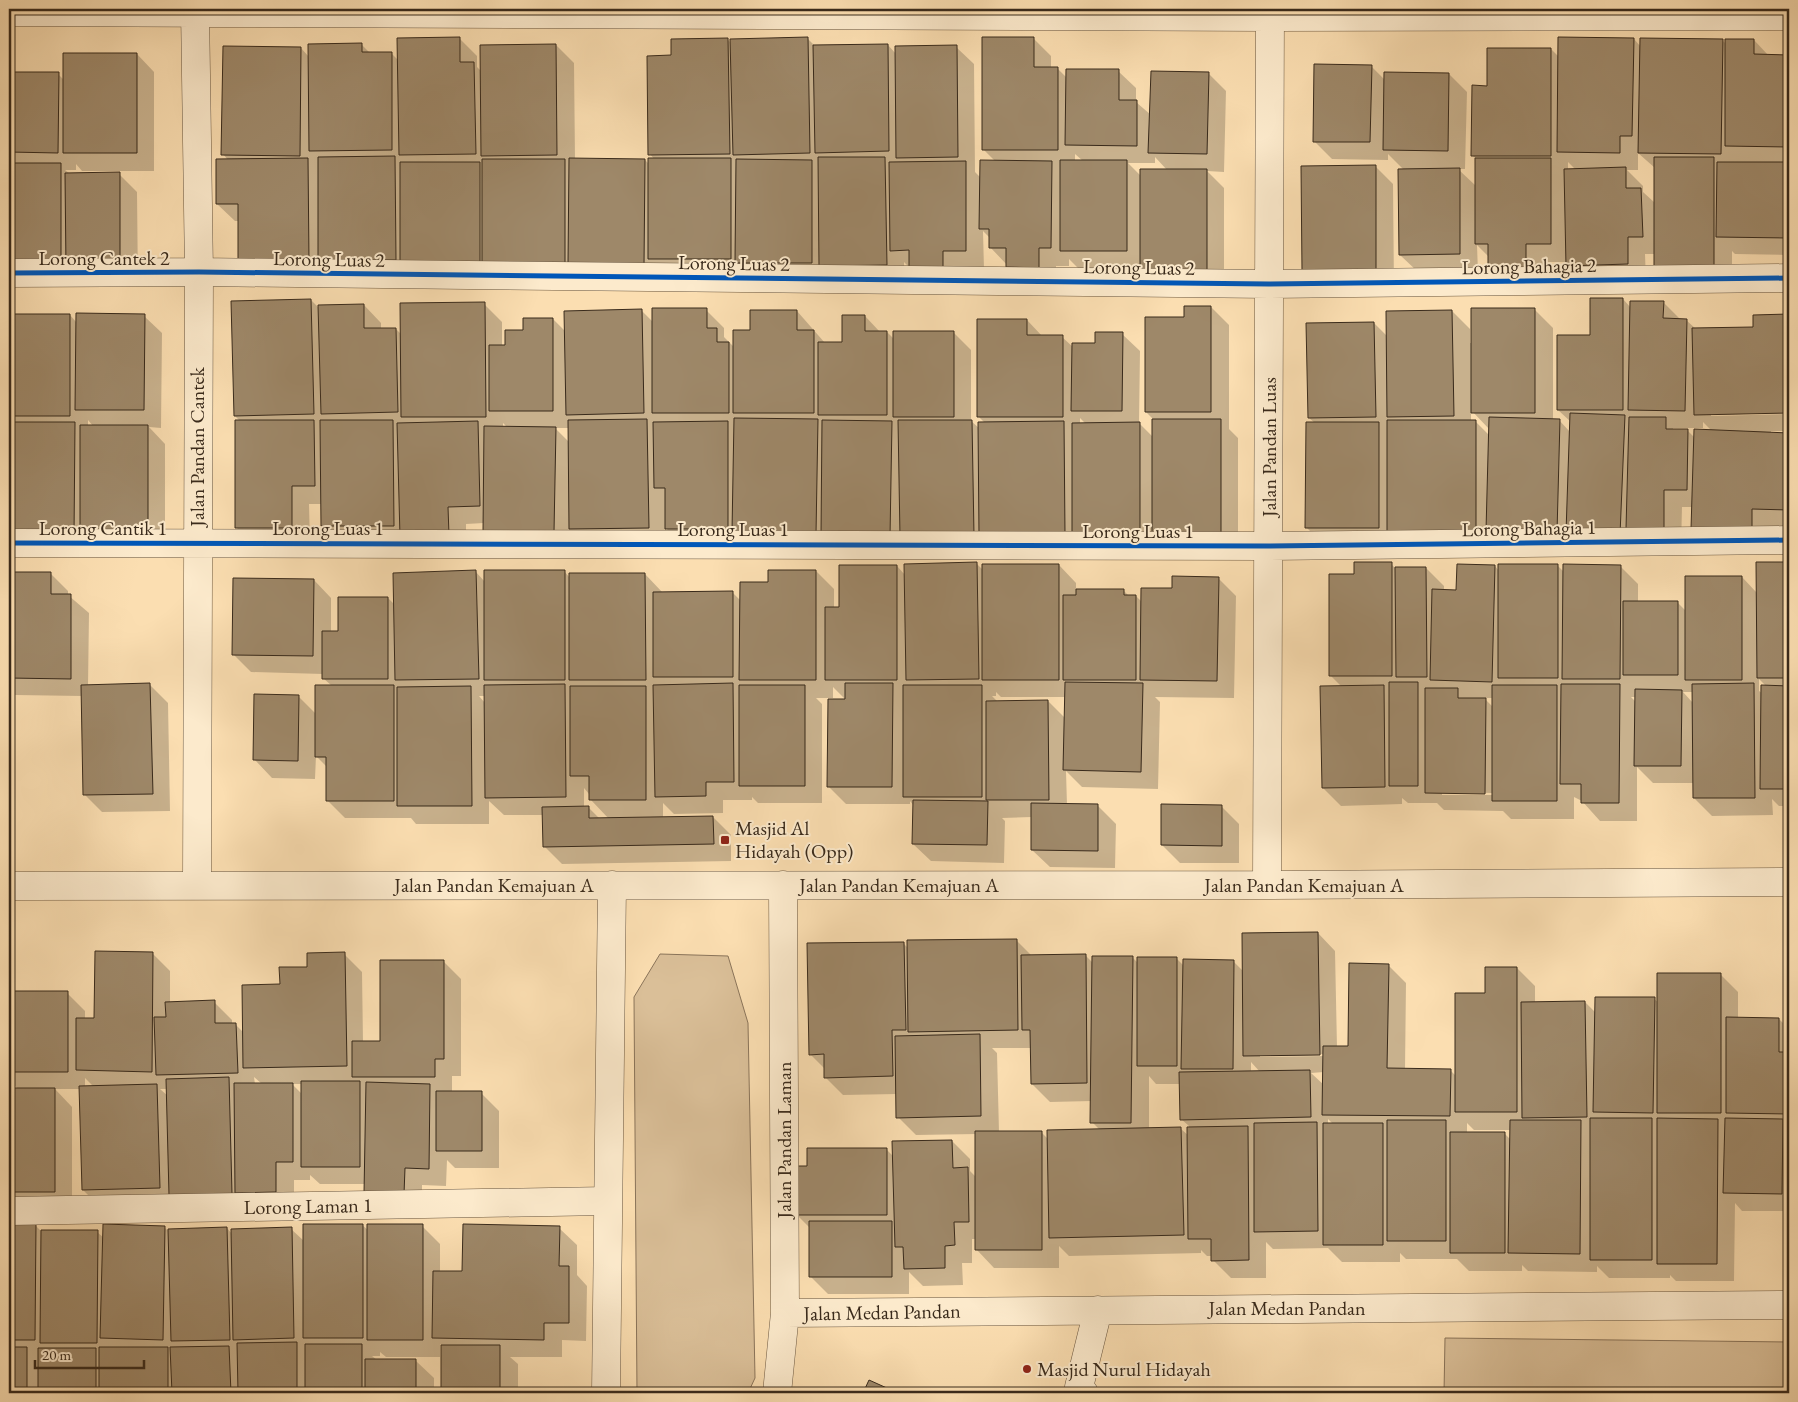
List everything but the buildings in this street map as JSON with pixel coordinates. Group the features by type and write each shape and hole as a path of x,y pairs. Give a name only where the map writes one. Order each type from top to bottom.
{"street":[{"name":"Jalan Pandan Cantek","path":"195,11 199,272 197,885"},
{"path":"9,12 1270,13 1789,16"},
{"name":"Jalan Pandan Luas","path":"1268,885 1270,13"},
{"name":"Lorong Cantek 2","path":"9,273 199,272"},
{"name":"Lorong Luas 2","path":"199,272 1269,284"},
{"name":"Lorong Bahagia 2","path":"1269,284 1789,278"},
{"name":"Lorong Bahagia 1","path":"1269,546 1789,540"},
{"name":"Lorong Cantik 1","path":"9,543 197,543"},
{"name":"Lorong Luas 1","path":"197,543 1269,546"},
{"name":"Jalan Pandan Kemajuan A","path":"9,886 1268,885 1789,882"},
{"path":"606,1393 612,885"},
{"name":"Jalan Pandan Laman","path":"777,1393 785,1313 783,885"},
{"name":"Lorong Laman 1","path":"9,1211 607,1200"},
{"name":"Jalan Medan Pandan","path":"785,1313 1789,1305"},
{"path":"1084,1393 1079,1388 1098,1310"}],"shaded area":[{"path":"660,954 728,956 748,1023 755,1378 748,1393 637,1393 634,997"},
{"path":"1445,1338 1789,1342 1789,1393 1444,1393"}],"cycle path":[{"path":"9,273 199,272 1269,284 1789,278"},
{"path":"9,543 1269,546 1789,540"}],"place":[{"name":"Masjid Al Hidayah (Opp)","path":"725,840"},
{"name":"Masjid Nurul Hidayah","path":"1027,1369"}]}
